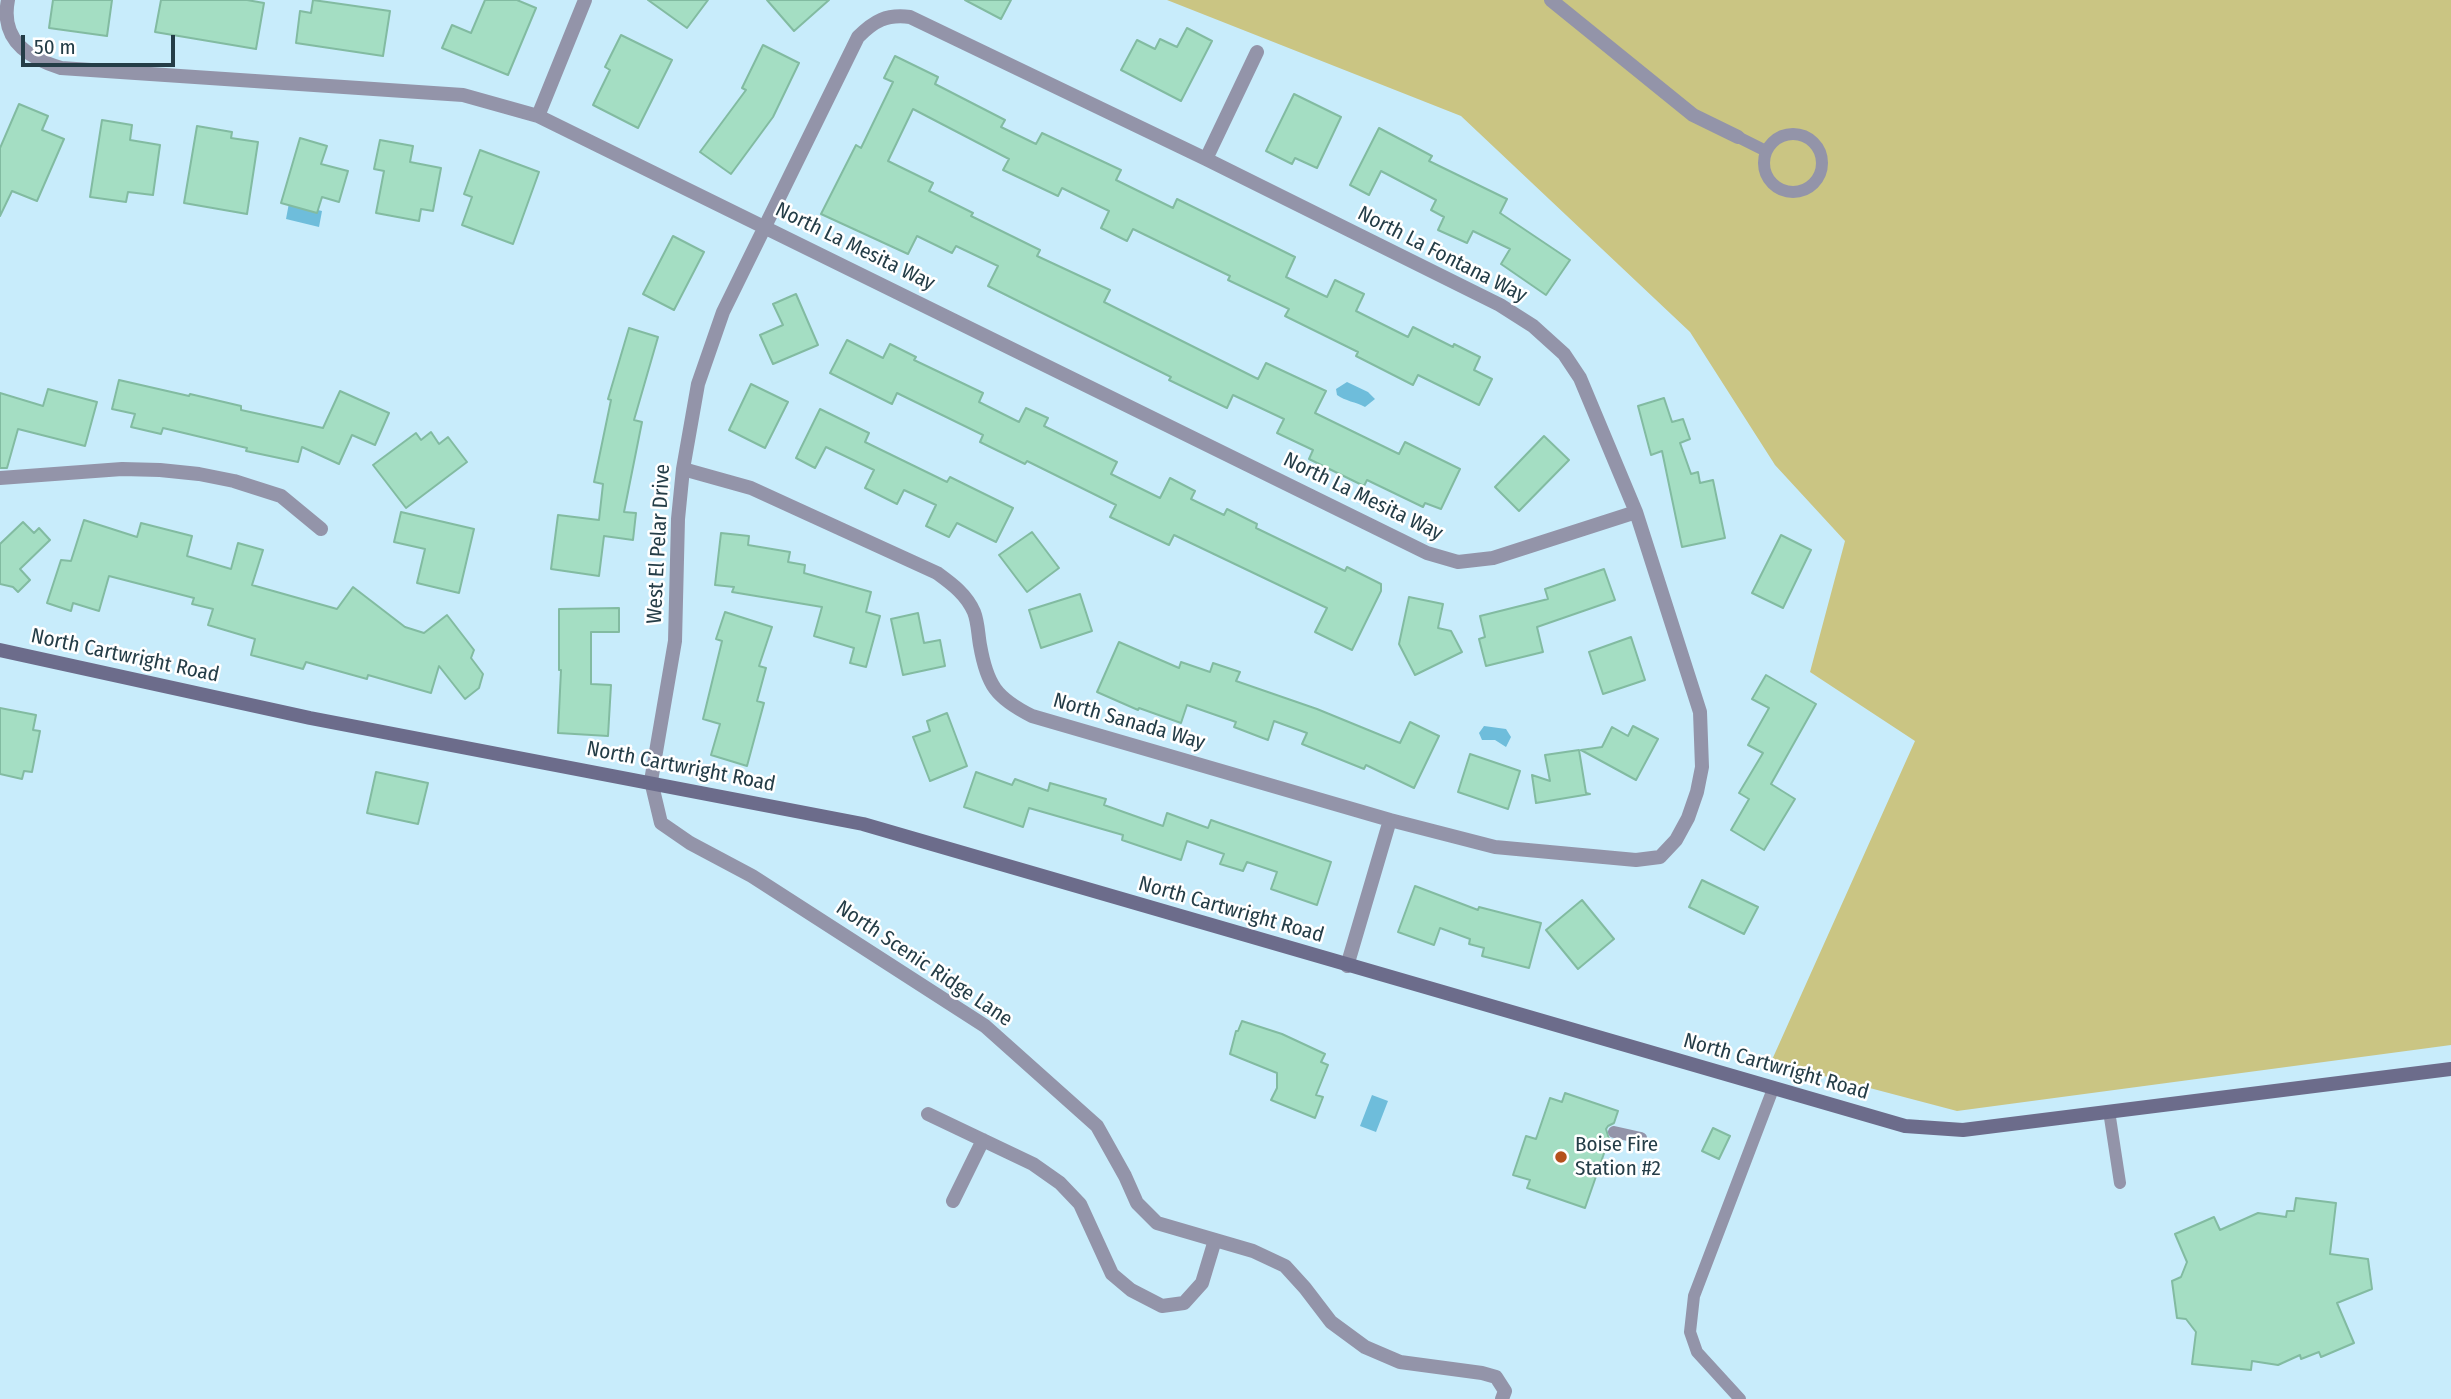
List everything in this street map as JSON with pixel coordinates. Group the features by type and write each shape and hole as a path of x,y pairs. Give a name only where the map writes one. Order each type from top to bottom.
{"street":[{"name":"North La Mesita Way","path":"8,0 7,30 22,50 38,61 61,68 464,94 538,116 1427,553 1458,562 1493,558 1636,512"},
{"path":"538,116 584,0"},
{"path":"1551,0 1693,115 1738,138"},
{"name":"North La Fontana Way","path":"881,18 894,15 910,17 1206,159 1500,304 1533,326 1564,354 1580,377 1636,512 1700,712 1702,767 1688,818 1676,840 1660,857"},
{"name":"West El Pelar Drive","path":"651,782 675,641 682,469 698,384 723,312 858,37 881,18"},
{"path":"1206,159 1257,52"},
{"path":"0,478 122,469 199,474 234,481 281,496 321,529"},
{"name":"North Sanada Way","path":"682,469 751,488 937,573 958,588 974,613 990,682 1008,704 1032,716 1390,820 1495,847 1636,860 1660,857"},
{"name":"North Cartwright Road","path":"0,650 310,718 863,824 1905,1126 1963,1130 2451,1069"},
{"name":"North Scenic Ridge Lane","path":"651,782 661,823 690,843 752,876 985,1026 1097,1126 1138,1203 1157,1223 1253,1251 1284,1266 1331,1322 1365,1347 1400,1362 1496,1377 1504,1391 1502,1399"},
{"path":"1347,966 1390,820"},
{"path":"928,1114 1033,1164 1060,1183 1080,1204 1112,1274 1131,1290 1162,1306 1184,1303 1202,1283 1214,1240"},
{"path":"953,1201 983,1140"}],"lane":[{"path":"1799,134 1815,144 1822,162 1821,171 1810,187 1802,191 1783,191 1768,179 1764,170 1766,151 1780,137 1799,134"},
{"path":"1738,138 1766,151"},
{"path":"1740,1399 1697,1352 1690,1332 1694,1296 1773,1089"},
{"path":"2109,1111 2120,1183"},
{"path":"1614,1132 1641,1138"}],"shaded area":[{"path":"1167,0 2451,0 2451,1045 1957,1111 1771,1062 1915,741 1810,672 1845,541 1775,465 1690,332 1461,116"}],"water":[{"path":"289,203 322,211 319,227 286,219"},
{"path":"1347,382 1368,392 1375,399 1365,407 1340,397 1336,389"},
{"path":"1484,726 1506,729 1511,737 1506,747 1495,740 1482,740 1479,733"},
{"path":"1372,1095 1388,1101 1376,1132 1360,1126"}],"building":[{"path":"53,0 112,0 107,36 49,28"},
{"path":"161,0 247,0 264,3 256,49 155,32"},
{"path":"313,0 390,11 383,56 296,43 300,11 311,13"},
{"path":"485,0 517,0 536,8 508,75 442,48 452,25 471,33"},
{"path":"648,0 708,0 687,28"},
{"path":"767,0 829,0 794,31"},
{"path":"965,0 1011,0 1001,19"},
{"path":"1187,28 1212,41 1181,101 1121,70 1137,40 1155,49 1160,39 1177,47"},
{"path":"621,35 672,60 638,128 593,105 610,70 605,67"},
{"path":"763,45 799,63 773,117 731,174 700,152 746,90 742,88"},
{"path":"895,56 938,77 935,84 1005,120 1001,127 1036,144 1042,133 1121,170 1116,180 1173,208 1177,199 1295,257 1286,277 1327,297 1335,280 1364,294 1356,311 1408,337 1413,327 1480,357 1474,370 1492,379 1479,405 1418,375 1413,385 1356,356 1358,352 1285,316 1289,309 1228,280 1230,276 1133,229 1127,241 1101,228 1109,211 1062,188 1058,196 1003,170 1009,159 913,109 888,161 933,183 929,191 973,213 971,216 1040,250 1037,256 1110,290 1104,302 1258,379 1266,363 1326,391 1315,413 1399,454 1405,442 1460,469 1441,509 1425,503 1423,507 1367,480 1364,486 1309,459 1313,450 1277,433 1284,419 1233,395 1227,408 1169,380 1171,377 988,286 998,266 956,246 952,253 917,236 908,254 821,214 856,145 861,148 893,82 884,78"},
{"path":"1294,94 1341,117 1317,168 1295,158 1292,164 1266,151"},
{"path":"19,104 48,116 42,130 64,139 37,201 12,191 0,216 0,148"},
{"path":"102,120 132,125 130,140 160,145 153,195 128,192 126,202 90,197"},
{"path":"197,126 232,132 231,138 258,142 247,214 184,203"},
{"path":"1379,128 1432,156 1429,161 1507,199 1500,213 1570,260 1546,295 1501,264 1510,249 1473,231 1467,243 1438,230 1444,217 1431,210 1436,200 1381,171 1369,195 1350,185"},
{"path":"300,138 327,146 321,164 348,171 339,202 322,197 317,213 281,203"},
{"path":"380,140 413,146 410,162 441,168 433,211 421,209 419,221 376,213 384,171 374,169"},
{"path":"480,150 539,172 513,244 462,225 472,197 464,194"},
{"path":"673,236 704,252 674,310 643,294"},
{"path":"796,294 818,345 773,364 760,335 783,325 773,304"},
{"path":"629,328 658,337 634,420 642,422 624,512 636,513 633,540 604,536 599,576 551,569 558,515 599,520 603,484 594,482 611,400 608,399"},
{"path":"847,340 883,358 890,344 916,357 914,360 983,393 979,402 1019,422 1026,408 1048,418 1044,426 1117,462 1111,474 1160,498 1170,478 1195,491 1191,499 1224,515 1227,509 1257,524 1256,528 1345,571 1347,567 1381,584 1381,591 1352,650 1315,632 1327,608 1174,535 1169,545 1110,517 1116,505 1027,461 1025,464 980,442 983,435 897,393 892,404 830,373"},
{"path":"119,380 241,406 241,410 323,428 340,391 389,413 375,445 352,435 339,464 302,447 298,462 163,428 161,434 131,427 135,414 112,409"},
{"path":"751,384 788,402 765,448 729,430"},
{"path":"48,389 97,402 85,446 18,429 7,468 0,468 0,393 43,406"},
{"path":"1664,398 1672,422 1683,419 1690,439 1680,443 1691,474 1698,472 1700,483 1713,480 1725,538 1682,547 1662,451 1651,455 1638,406"},
{"path":"820,409 869,433 865,442 947,482 950,477 1013,508 996,542 957,523 949,537 926,526 936,505 904,490 897,504 865,488 874,470 826,447 815,468 796,458"},
{"path":"431,432 439,444 448,437 467,462 406,508 373,465 416,433 421,440"},
{"path":"1544,436 1569,460 1519,511 1495,487"},
{"path":"401,512 474,529 459,593 417,583 425,549 394,542"},
{"path":"84,520 137,537 141,523 192,536 187,556 231,569 238,543 263,550 252,585 337,609 353,587 405,627 424,633 447,615 474,650 471,658 483,674 479,688 465,699 439,666 431,693 368,675 367,679 306,662 303,669 251,655 255,639 208,625 213,609 192,604 194,598 109,576 99,611 73,603 71,611 47,603 61,560 71,561"},
{"path":"23,522 34,533 39,528 50,540 20,569 30,580 18,592 13,587 0,584 0,544"},
{"path":"1032,532 1059,568 1027,592 999,555"},
{"path":"721,533 749,536 748,545 790,552 788,562 805,565 804,573 871,592 866,612 880,616 866,667 850,663 854,648 814,636 822,607 732,592 734,587 715,585"},
{"path":"1781,535 1811,550 1783,608 1752,593"},
{"path":"1604,569 1615,600 1537,627 1543,652 1486,666 1479,639 1485,637 1480,616 1548,599 1545,589"},
{"path":"1080,594 1092,631 1041,648 1029,610"},
{"path":"1409,597 1443,604 1438,628 1451,631 1462,652 1415,675 1399,644"},
{"path":"619,608 619,632 591,632 591,684 611,685 608,736 558,733 561,670 559,609"},
{"path":"725,612 772,627 759,666 766,668 757,701 764,703 747,766 711,755 720,724 703,719 722,641 716,639"},
{"path":"918,613 924,643 940,640 945,666 903,675 891,619"},
{"path":"1631,637 1645,680 1603,694 1589,652"},
{"path":"1119,642 1179,668 1181,662 1210,672 1213,663 1240,672 1236,681 1317,709 1400,743 1410,722 1439,736 1414,788 1366,765 1364,769 1302,744 1307,733 1274,721 1268,740 1234,727 1236,722 1187,705 1181,723 1139,708 1138,710 1097,692"},
{"path":"1766,675 1816,704 1771,784 1795,799 1764,850 1731,830 1749,799 1739,793 1763,753 1748,745 1769,708 1752,699"},
{"path":"0,708 36,715 33,730 40,731 32,772 24,771 22,779 0,774"},
{"path":"947,713 967,766 930,781 913,737 930,731 927,721"},
{"path":"1633,726 1658,739 1636,780 1581,750 1602,747 1612,727 1628,736"},
{"path":"1579,750 1586,793 1590,794 1536,803 1532,775 1550,781 1545,755"},
{"path":"1470,754 1520,771 1508,809 1458,792"},
{"path":"376,772 428,783 418,824 367,813"},
{"path":"976,772 1012,785 1015,779 1048,791 1050,783 1106,799 1104,805 1163,826 1167,813 1208,828 1211,820 1331,862 1317,905 1271,889 1277,872 1247,862 1243,871 1220,864 1224,854 1187,841 1181,860 1122,840 1123,835 1029,808 1023,827 964,807"},
{"path":"1702,880 1758,907 1744,934 1689,907"},
{"path":"1415,886 1478,910 1479,907 1541,923 1529,968 1482,956 1484,948 1469,944 1470,939 1440,928 1434,945 1398,932"},
{"path":"1582,900 1614,939 1578,969 1546,930"},
{"path":"1242,1021 1282,1034 1325,1054 1321,1062 1328,1065 1316,1095 1323,1097 1315,1118 1271,1100 1277,1088 1277,1073 1230,1054 1236,1031"},
{"name":"Boise Fire Station #2","path":"1565,1093 1618,1111 1614,1123 1606,1129 1609,1139 1585,1208 1527,1188 1530,1180 1513,1175 1526,1136 1536,1139 1550,1098 1562,1102"},
{"path":"1713,1128 1730,1136 1719,1159 1702,1151"},
{"path":"2296,1198 2336,1203 2330,1254 2368,1259 2372,1289 2337,1303 2354,1343 2321,1357 2319,1352 2301,1359 2300,1355 2278,1365 2252,1361 2251,1370 2192,1364 2196,1332 2186,1319 2177,1318 2172,1281 2181,1277 2187,1262 2175,1234 2214,1217 2220,1230 2258,1213 2286,1217 2287,1211 2294,1211"}],"place":[{"name":"Boise Fire Station #2","path":"1561,1157"}]}
